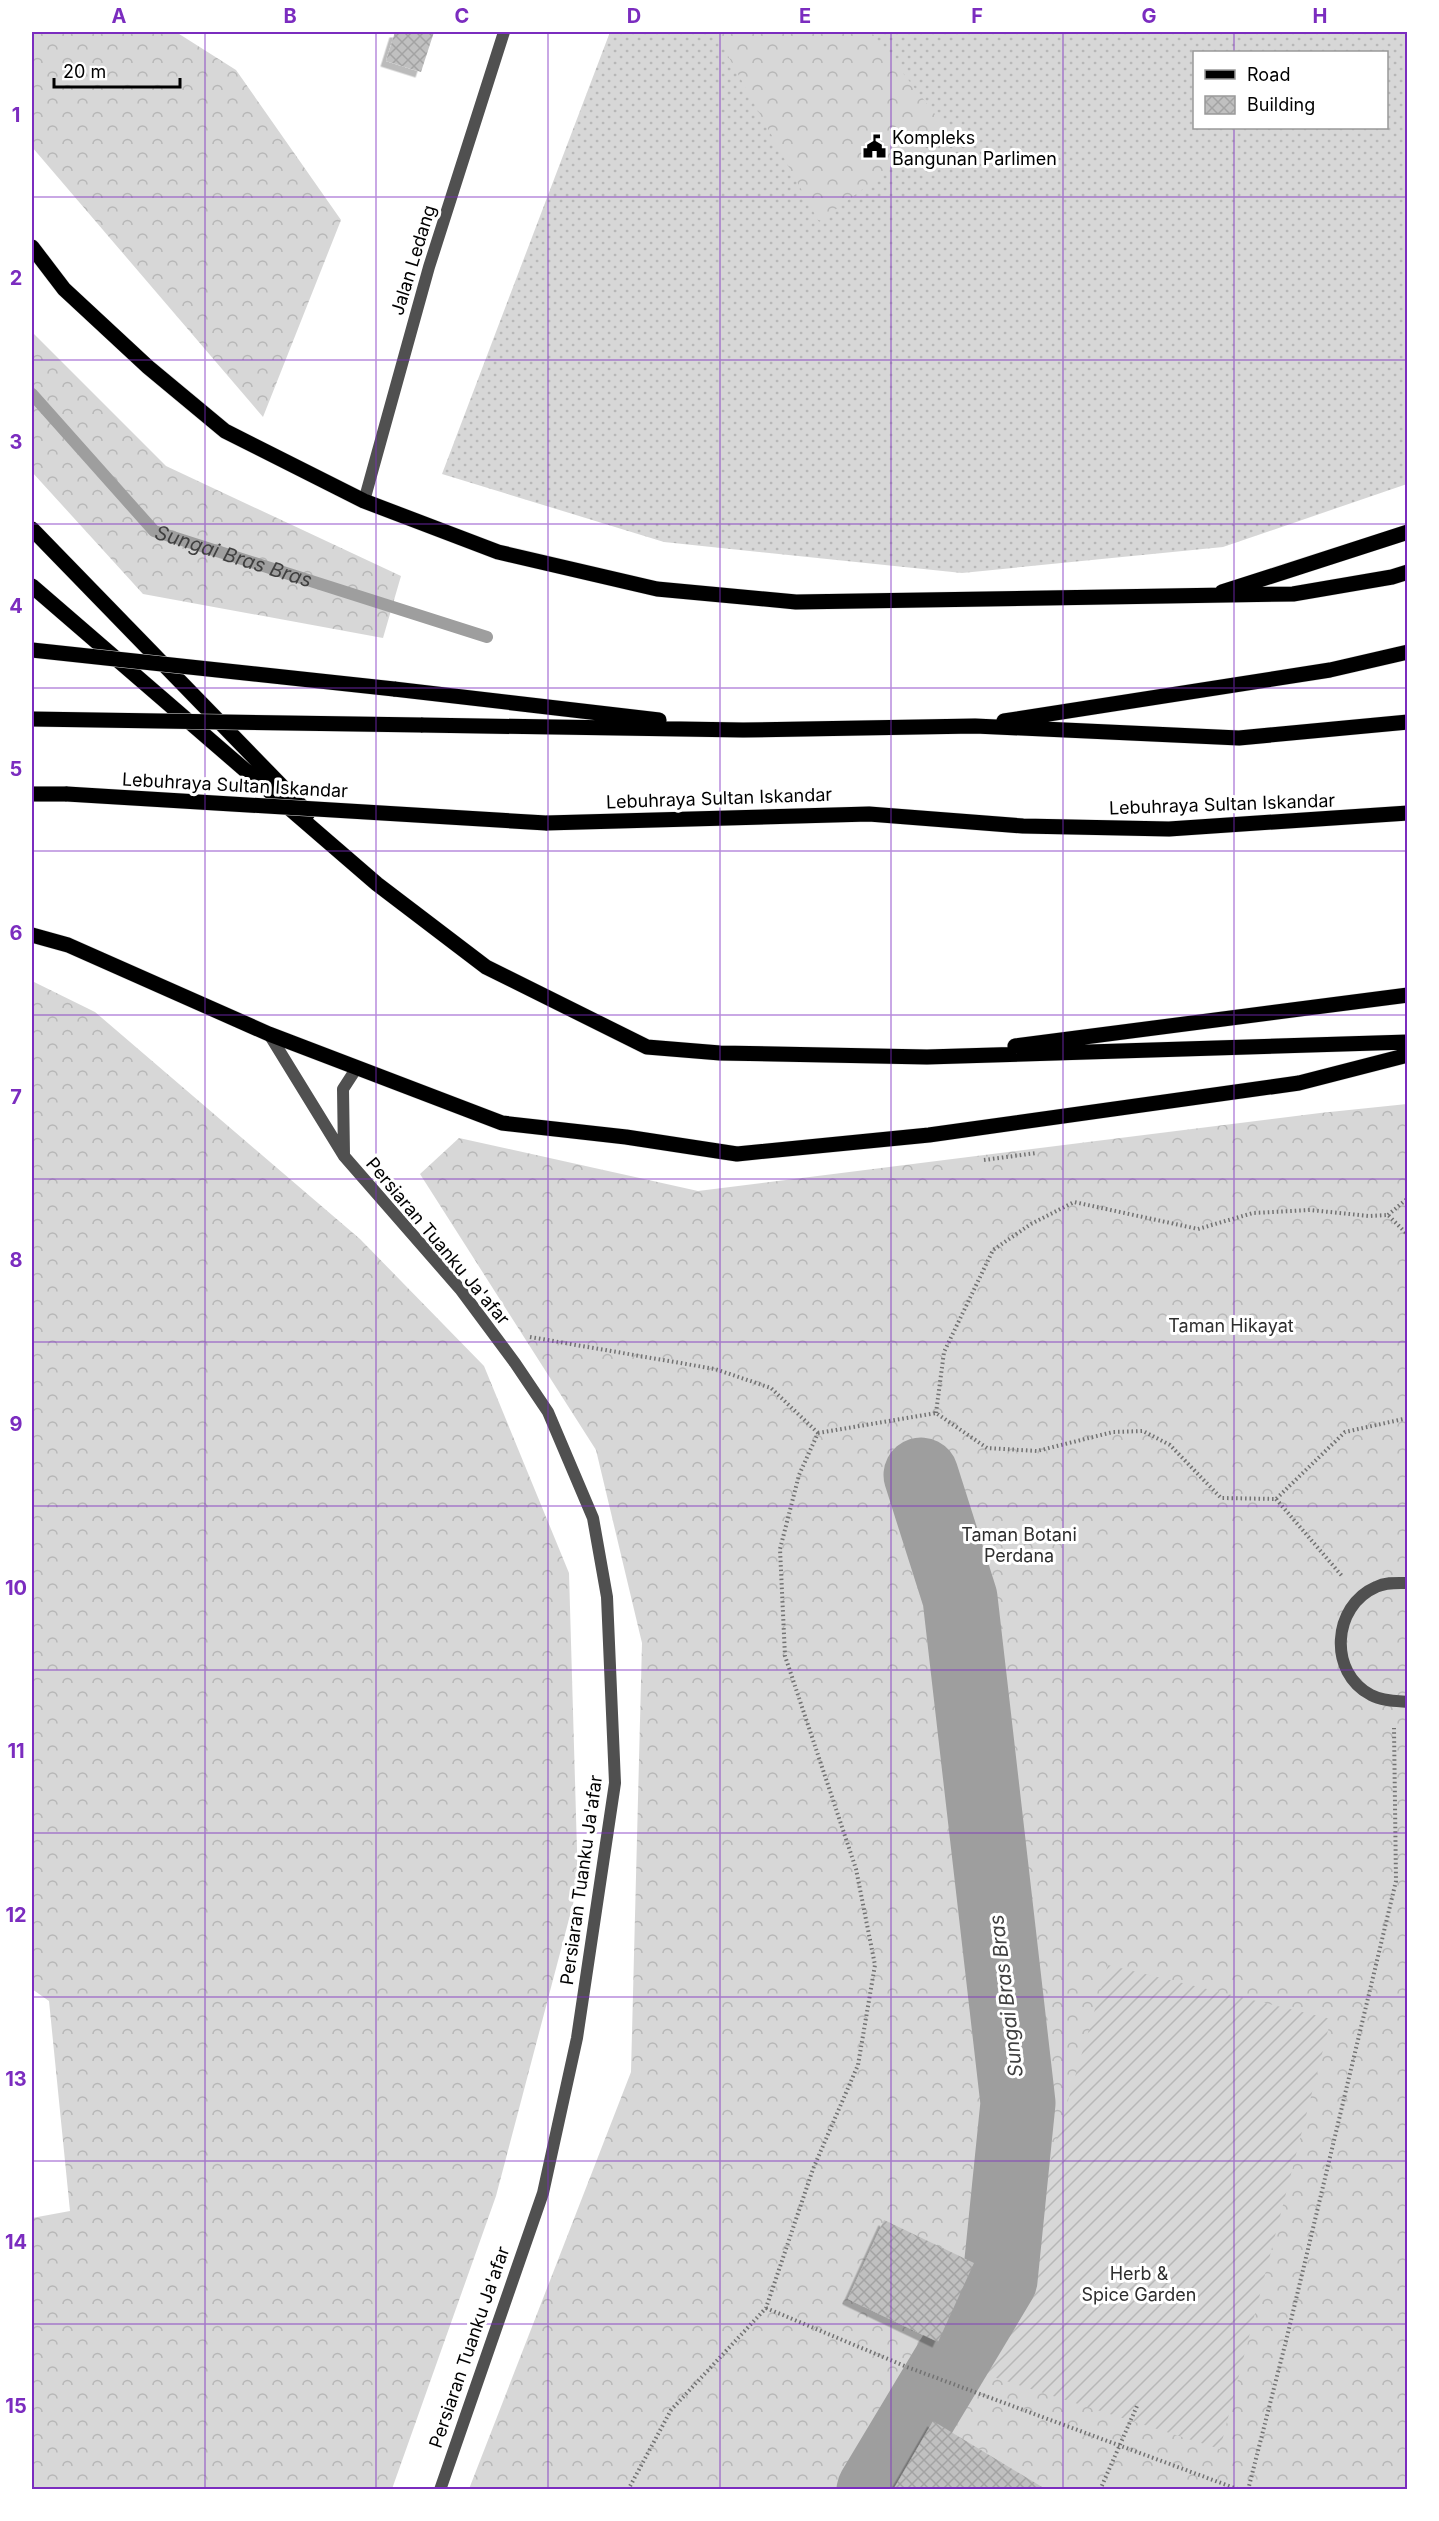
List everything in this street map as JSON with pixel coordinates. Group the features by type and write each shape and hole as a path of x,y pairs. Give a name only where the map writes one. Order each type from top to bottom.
{"main road":[{"path":"32,247 64,289 148,367 225,431 364,501 498,552 657,589 796,602 1293,594 1392,577 1407,572"},
{"path":"32,529 378,884"},
{"path":"1205,597 1407,532"},
{"path":"32,586 378,884 486,967 647,1047 720,1053 927,1057 1407,1042"},
{"path":"32,650 743,730"},
{"path":"975,726 1330,670 1407,652"},
{"path":"32,719 743,730 975,726 1239,738 1407,722"},
{"name":"Lebuhraya Sultan Iskandar","path":"32,794 67,794 546,823 868,814 1023,826 1169,829 1407,813"},
{"path":"32,934 68,945 269,1034 356,1069 502,1123 626,1137 737,1154 929,1135 1299,1083 1407,1055"},
{"path":"927,1057 1407,995"}],"street":[{"name":"Jalan Ledang","path":"364,501 429,267 504,32"},
{"name":"Persiaran Tuanku Ja'afar","path":"269,1034 344,1156 460,1289 548,1412 593,1518 607,1597 615,1783 577,2038 543,2193 488,2345 440,2490"},
{"name":"Persiaran Tuanku Ja'afar","path":"344,1156 343,1089 356,1069"},
{"path":"1407,1583 1393,1582 1376,1587 1360,1596 1346,1614 1340,1637 1342,1660 1354,1680 1371,1695 1407,1702"}],"path":[{"path":"936,1413 944,1352 993,1250 1031,1224 1074,1202 1198,1229 1253,1213 1310,1210 1369,1216 1388,1215 1407,1198"},
{"path":"1388,1215 1407,1235"},
{"path":"493,1333 715,1369 771,1388 818,1433"},
{"path":"818,1433 936,1413 987,1448 1037,1451 1113,1432 1143,1431 1170,1445 1221,1498 1276,1499 1345,1432 1407,1418"},
{"path":"628,2490 671,2410 766,2308 813,2169 858,2065 875,1965 856,1869 785,1656 780,1549 799,1475 818,1433"},
{"path":"1276,1499 1360,1596"},
{"path":"1248,2490 1396,1881 1393,1701"},
{"path":"766,2308 907,2367 1240,2490"},
{"path":"1100,2490 1118,2444 1137,2406"}],"green space":[{"path":"32,32 176,32 236,70 341,220 263,417 32,147"},
{"path":"610,32 1407,32 1407,484 1223,547 962,573 664,542 442,474"},
{"path":"715,32 871,32 945,127 819,222"},
{"path":"32,332 166,466 401,576 383,638 143,594 32,472"},
{"path":"32,981 95,1012 360,1239 484,1366 569,1573 578,1885 496,2196 392,2489 32,2489 32,2218 70,2211 49,2001 32,1989"},
{"name":"Taman Botani Perdana","path":"1407,1104 1407,2489 469,2489 631,2072 642,1643 596,1450 420,1174 459,1138 698,1191"},
{"name":"Herb & Spice Garden","path":"1108,1965 1331,2019 1220,2449 987,2375"}],"building":[{"path":"395,32 434,32 421,72 386,61"},
{"path":"884,2220 974,2263 938,2342 848,2299"},
{"path":"933,2421 1047,2490 893,2490"}],"waterway":[{"name":"Sungai Bras Bras","path":"32,394 154,531 487,637"},
{"name":"Sungai Bras Bras","path":"874,2490 1000,2280 1018,2103 960,1598 921,1475"}],"place":[{"name":"Kompleks Bangunan Parlimen","path":"874,147"}],"park label":[{"name":"Taman Hikayat","path":"1231,1325"}]}
